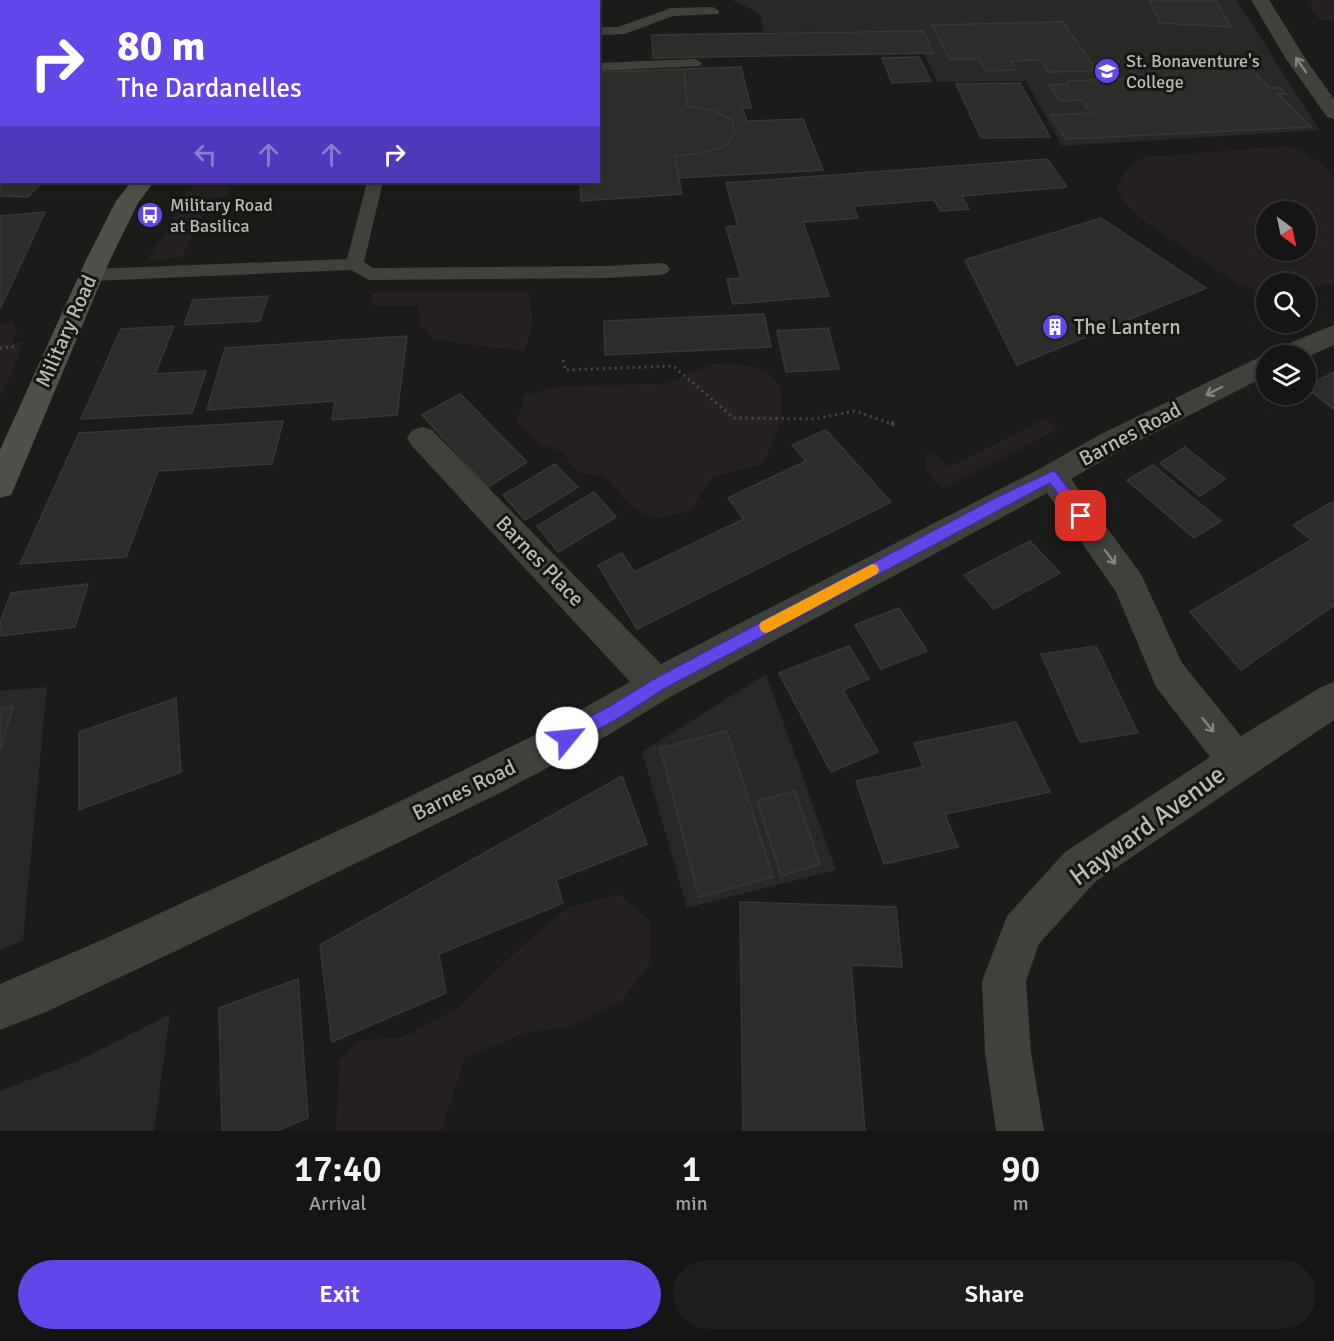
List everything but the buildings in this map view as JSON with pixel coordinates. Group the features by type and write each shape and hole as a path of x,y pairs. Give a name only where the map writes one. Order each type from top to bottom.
{"main road":[{"name":"Military Road","path":"0,486 54,357 92,275 128,201 142,183"}],"street":[{"path":"1260,0 1334,113"},
{"path":"1310,345 1334,334"},
{"name":"Barnes Road","path":"0,1007 30,996 273,884 480,783 999,501 1052,476 1111,442 1256,369"},
{"name":"Barnes Place","path":"422,438 657,685"},
{"path":"1052,476 1129,584 1169,675 1237,761"},
{"name":"Hayward Avenue","path":"1020,1131 1008,1052 1004,981 1022,931 1080,867 1334,699"}],"lane":[{"path":"600,31 620,31 671,12 713,11"},
{"path":"600,67 695,63"},
{"path":"356,264 375,183"},
{"path":"92,275 356,264 369,274 606,272 661,268"}],"path":[{"path":"0,348 5,348"},
{"path":"563,360 566,370 673,366 734,418 814,419 855,411 896,425"}],"shaded area":[{"name":"St. Bonaventure's College","path":"732,0 1237,0 1319,130 1062,146 1026,81 937,82 914,31 764,32 761,17 755,11"},
{"path":"1315,0 1334,0 1334,21 1318,19 1309,6"},
{"path":"1287,146 1314,157 1334,178 1334,283 1316,287 1316,273 1256,273 1256,290 1240,285 1147,223 1124,202 1117,188 1128,169 1146,157"},
{"path":"194,183 233,183 226,197 213,197 181,258 148,260"},
{"path":"372,293 529,293 533,324 524,351 434,340 420,325 418,306 373,306"},
{"path":"14,322 13,328 19,327 12,343 24,342 0,398 0,323"},
{"path":"713,364 755,367 772,376 779,387 781,414 773,442 761,465 712,477 690,511 654,519 630,505 604,476 577,472 562,452 540,444 517,423 524,395 562,386 665,384"},
{"path":"1044,419 1059,429 943,489 928,473 925,463 928,452 937,455 949,467"},
{"path":"766,674 836,870 687,908 642,752"},
{"path":"47,687 23,940 0,950 0,691"},
{"path":"619,894 649,920 650,963 622,1000 572,1026 525,1033 465,1058 441,1131 336,1131 340,1060 361,1040 405,1037 461,1006 521,947 568,907"},
{"path":"170,1014 154,1131 0,1131 0,1091 82,1059"}],"slow traffic":[{"path":"766,626 872,570"}],"place":[{"name":"St. Bonaventure's College","path":"1107,71"},
{"name":"Military Road at Basilica","path":"150,215"},
{"name":"The Lantern","path":"1055,327"}],"route":[{"path":"567,738 657,685 999,501 1052,476 1081,516"}]}
